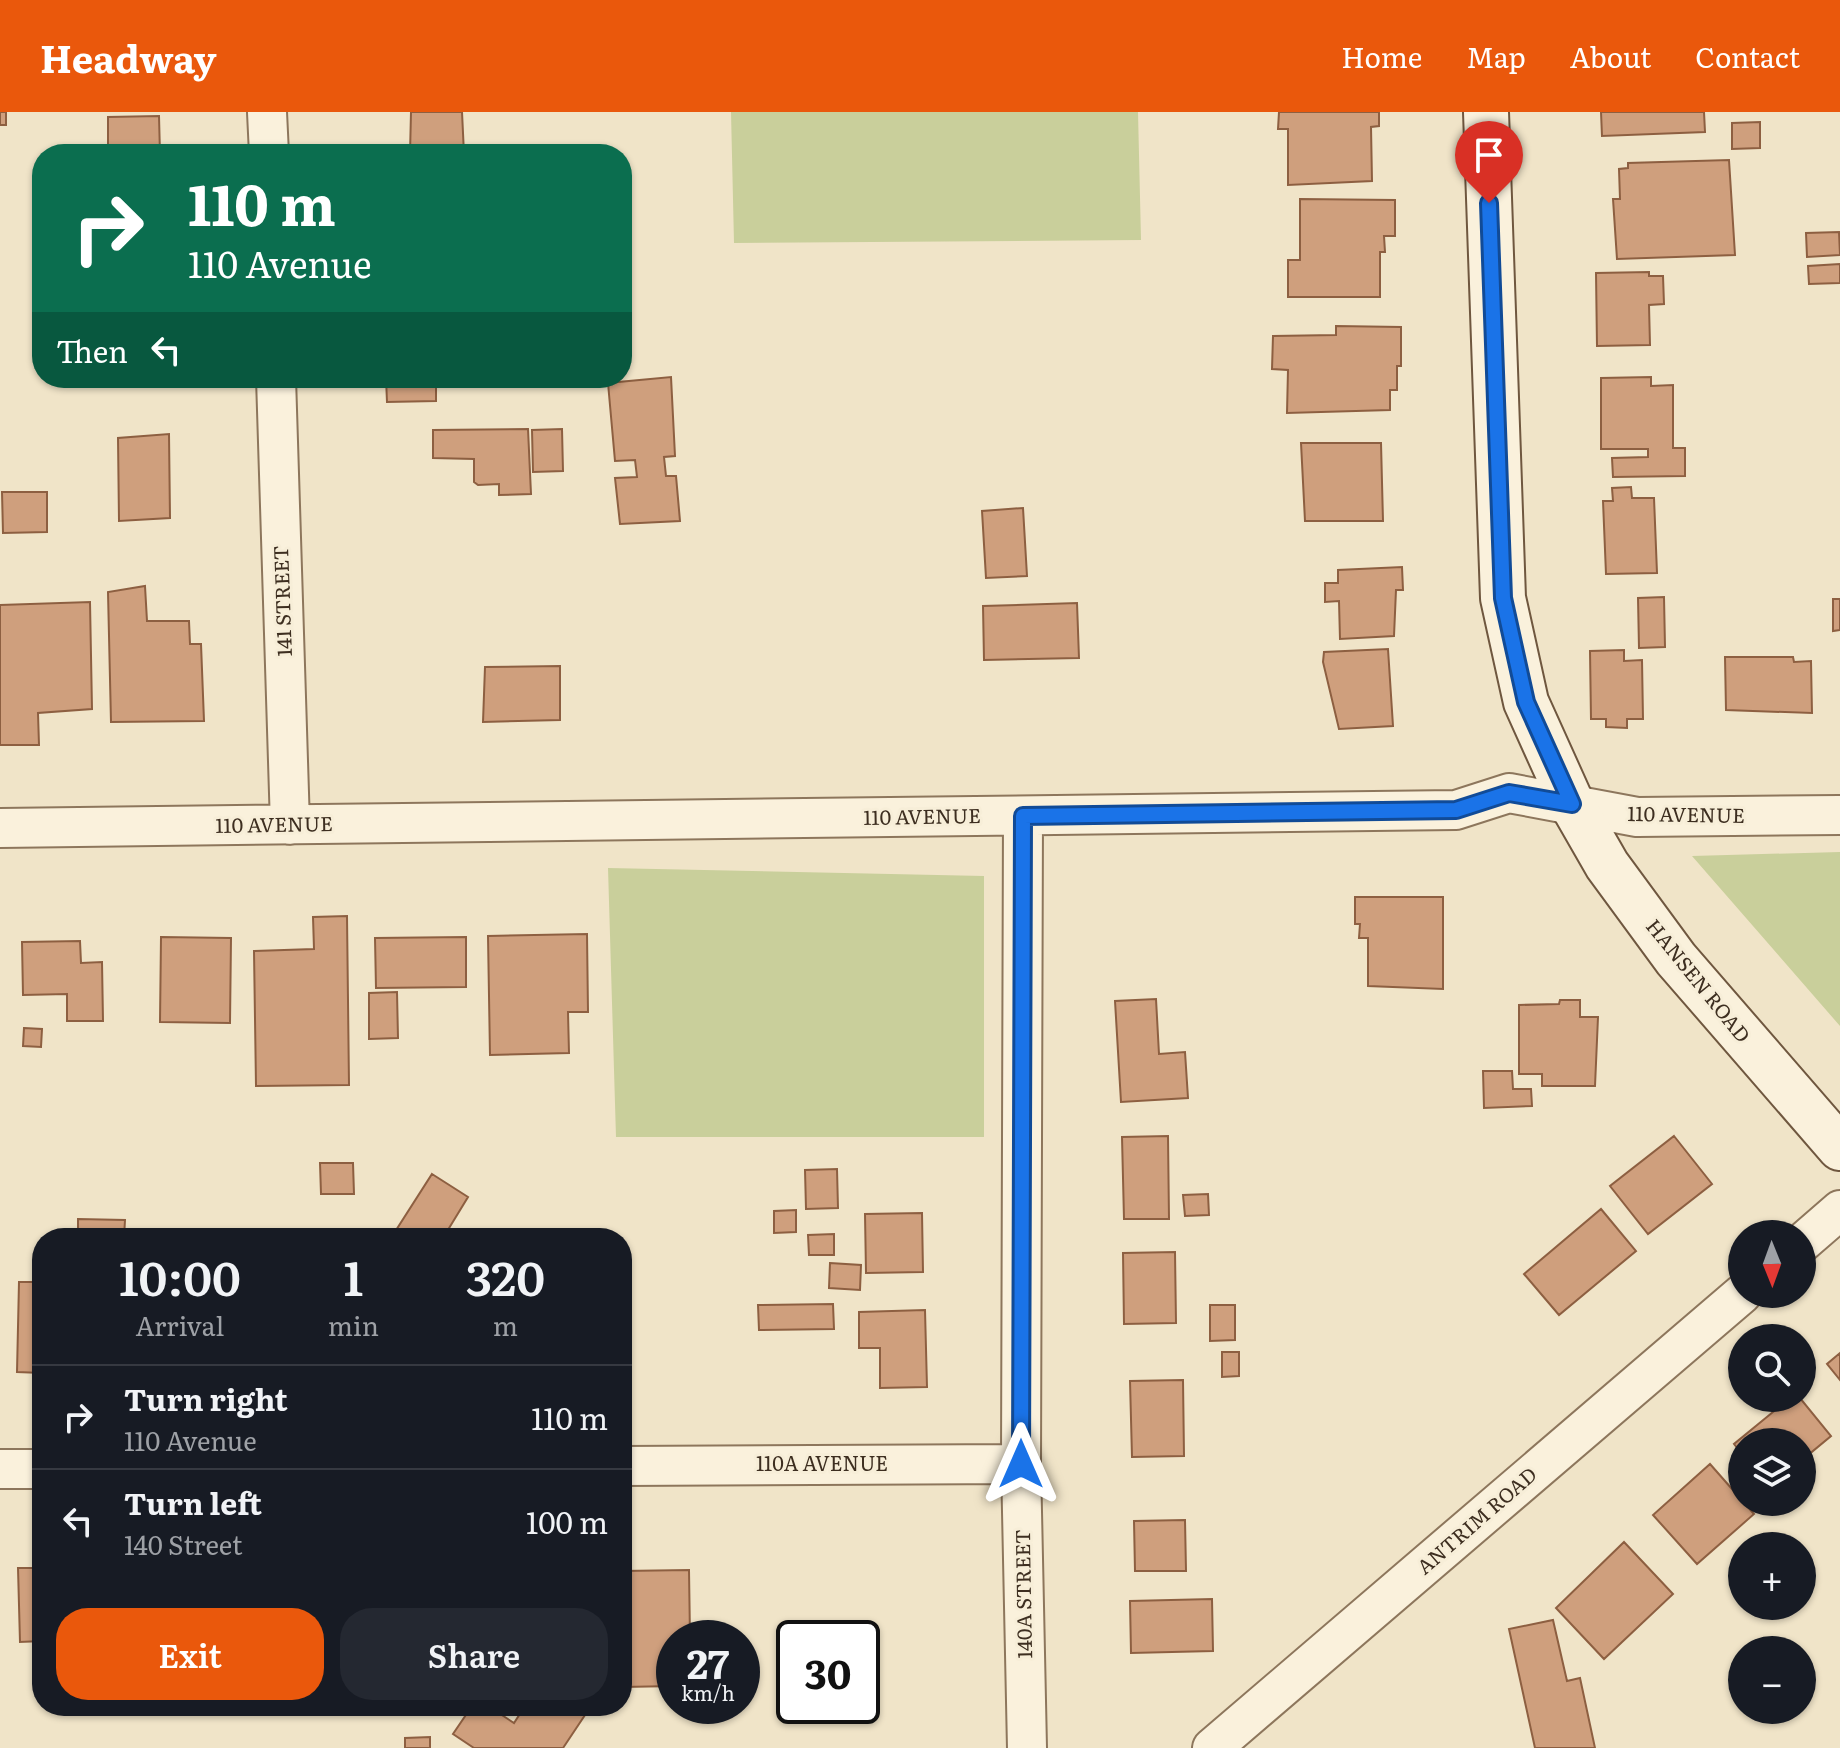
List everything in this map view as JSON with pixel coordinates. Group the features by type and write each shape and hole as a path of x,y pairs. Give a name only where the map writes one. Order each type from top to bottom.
{"main road":[{"name":"HANSEN ROAD","path":"1486,112 1503,598 1526,702 1572,804 1607,865 1676,959 1840,1148"}],"street":[{"path":"267,112 269,144"},
{"name":"141 STREET","path":"276,388 290,825"},
{"name":"110 AVENUE","path":"0,828 1456,810 1509,793 1637,817 1840,815"},
{"name":"140A STREET","path":"1023,816 1021,1464 1027,1748"},
{"path":"1816,1231 1840,1210"},
{"name":"ANTRIM ROAD","path":"1212,1748 1728,1306"},
{"name":"110A AVENUE","path":"632,1466 1021,1464"},
{"path":"0,1469 32,1469"}],"green space":[{"path":"731,112 1138,112 1141,240 734,243"},
{"path":"1840,852 1840,1026 1692,856"},
{"path":"608,868 984,876 984,1137 616,1137"}],"building":[{"path":"0,112 6,112 6,125 0,125"},
{"path":"411,112 462,112 464,144 410,144"},
{"path":"1279,112 1379,112 1379,126 1371,127 1372,181 1288,185 1288,129 1278,129"},
{"path":"1601,112 1704,112 1705,132 1602,136"},
{"path":"159,116 160,144 108,144 108,117"},
{"path":"1760,122 1760,148 1732,149 1732,123"},
{"path":"1729,160 1735,255 1617,259 1613,199 1620,199 1619,169 1628,168 1628,163"},
{"path":"1300,199 1395,200 1395,236 1384,236 1385,252 1380,252 1380,297 1288,297 1288,260 1300,260"},
{"path":"1839,232 1840,255 1807,257 1806,233"},
{"path":"1840,264 1840,283 1809,284 1808,266"},
{"path":"1649,272 1649,276 1663,276 1664,304 1649,305 1650,345 1597,346 1596,273"},
{"path":"1336,326 1401,327 1401,366 1397,366 1397,390 1390,390 1390,410 1287,413 1288,370 1272,369 1273,336 1336,335"},
{"path":"671,377 675,456 664,457 666,476 676,476 680,521 620,524 615,478 637,477 635,460 615,461 608,388 632,388 632,381"},
{"path":"1651,377 1651,386 1673,385 1673,448 1685,448 1685,476 1613,477 1612,458 1648,457 1648,449 1601,449 1601,378"},
{"path":"386,388 436,388 436,401 387,402"},
{"path":"528,429 531,494 499,495 499,484 478,485 474,482 474,459 433,458 433,430"},
{"path":"562,429 563,471 533,472 532,430"},
{"path":"169,434 170,518 119,521 118,438"},
{"path":"1301,443 1381,443 1383,521 1305,521"},
{"path":"1631,487 1632,498 1654,498 1657,573 1606,574 1603,501 1613,501 1612,488"},
{"path":"2,492 47,492 47,532 3,533"},
{"path":"1023,508 1027,576 986,578 982,511"},
{"path":"1402,567 1403,590 1396,590 1394,636 1340,639 1339,601 1325,602 1325,583 1338,583 1338,570"},
{"path":"145,586 147,621 189,621 190,644 201,644 204,721 111,722 108,592"},
{"path":"1664,597 1665,647 1639,648 1638,598"},
{"path":"1833,599 1840,599 1840,630 1833,631"},
{"path":"90,602 92,709 38,713 39,745 0,745 0,605"},
{"path":"1077,603 1079,658 984,660 983,606"},
{"path":"1388,649 1393,726 1339,729 1323,662 1324,652"},
{"path":"1624,650 1624,661 1642,660 1643,719 1627,719 1627,728 1606,727 1606,719 1591,719 1590,651"},
{"path":"1725,657 1793,657 1794,662 1811,661 1812,713 1726,710"},
{"path":"560,666 560,720 483,722 485,667"},
{"path":"1355,897 1443,897 1443,989 1368,986 1368,938 1359,938 1360,924 1355,924"},
{"path":"347,916 349,1085 256,1086 254,951 314,949 313,917"},
{"path":"587,934 588,1012 568,1012 569,1053 490,1055 488,936"},
{"path":"161,937 231,938 230,1023 160,1022"},
{"path":"466,937 466,987 376,988 375,938"},
{"path":"80,941 81,963 102,962 103,1021 67,1021 67,994 23,995 22,942"},
{"path":"397,992 398,1038 369,1039 369,993"},
{"path":"1156,999 1159,1054 1185,1052 1188,1098 1121,1102 1115,1001"},
{"path":"1560,1000 1580,1000 1580,1017 1598,1017 1595,1086 1542,1086 1542,1074 1519,1074 1519,1005 1559,1004"},
{"path":"24,1028 42,1029 41,1047 23,1046"},
{"path":"1483,1071 1512,1071 1513,1089 1531,1089 1532,1106 1484,1108"},
{"path":"1168,1136 1169,1219 1124,1219 1122,1137"},
{"path":"1674,1136 1712,1184 1648,1234 1610,1186"},
{"path":"320,1163 353,1163 354,1194 321,1194"},
{"path":"837,1169 838,1208 806,1209 805,1170"},
{"path":"432,1174 468,1197 449,1228 397,1228"},
{"path":"1208,1194 1209,1215 1185,1216 1183,1195"},
{"path":"1601,1209 1636,1251 1559,1315 1524,1274"},
{"path":"796,1210 796,1232 774,1233 774,1211"},
{"path":"922,1213 923,1272 866,1273 865,1214"},
{"path":"78,1219 125,1220 125,1228 78,1228"},
{"path":"834,1234 834,1255 809,1255 808,1235"},
{"path":"1175,1252 1176,1323 1124,1324 1123,1253"},
{"path":"830,1263 861,1265 860,1290 829,1288"},
{"path":"19,1282 32,1282 32,1373 17,1372"},
{"path":"833,1304 834,1329 759,1330 758,1305"},
{"path":"1210,1305 1235,1305 1235,1340 1210,1341"},
{"path":"925,1310 927,1387 880,1388 880,1348 859,1348 859,1312"},
{"path":"1222,1352 1239,1352 1239,1376 1222,1377"},
{"path":"1840,1353 1840,1380 1827,1364"},
{"path":"1183,1380 1184,1456 1132,1457 1130,1381"},
{"path":"1773,1412 1811,1412 1831,1436 1816,1448 1816,1428 1753,1428"},
{"path":"1710,1464 1728,1484 1728,1516 1752,1516 1733,1532 1728,1532 1728,1537 1697,1564 1653,1515"},
{"path":"1185,1520 1186,1571 1135,1571 1134,1521"},
{"path":"1624,1542 1673,1594 1604,1659 1556,1608"},
{"path":"18,1568 32,1568 32,1641 20,1642"},
{"path":"689,1570 690,1620 656,1620 656,1686 632,1687 632,1571"},
{"path":"1212,1599 1213,1651 1131,1653 1130,1601"},
{"path":"1553,1620 1567,1681 1580,1678 1595,1748 1535,1748 1509,1629"},
{"path":"465,1716 503,1716 514,1723 519,1716 584,1716 563,1748 474,1748 453,1734"},
{"path":"430,1737 430,1748 405,1748 405,1738"}],"route":[{"path":"1021,1464 1023,816 1456,810 1509,793 1572,804 1526,702 1503,598 1489,203"}]}
